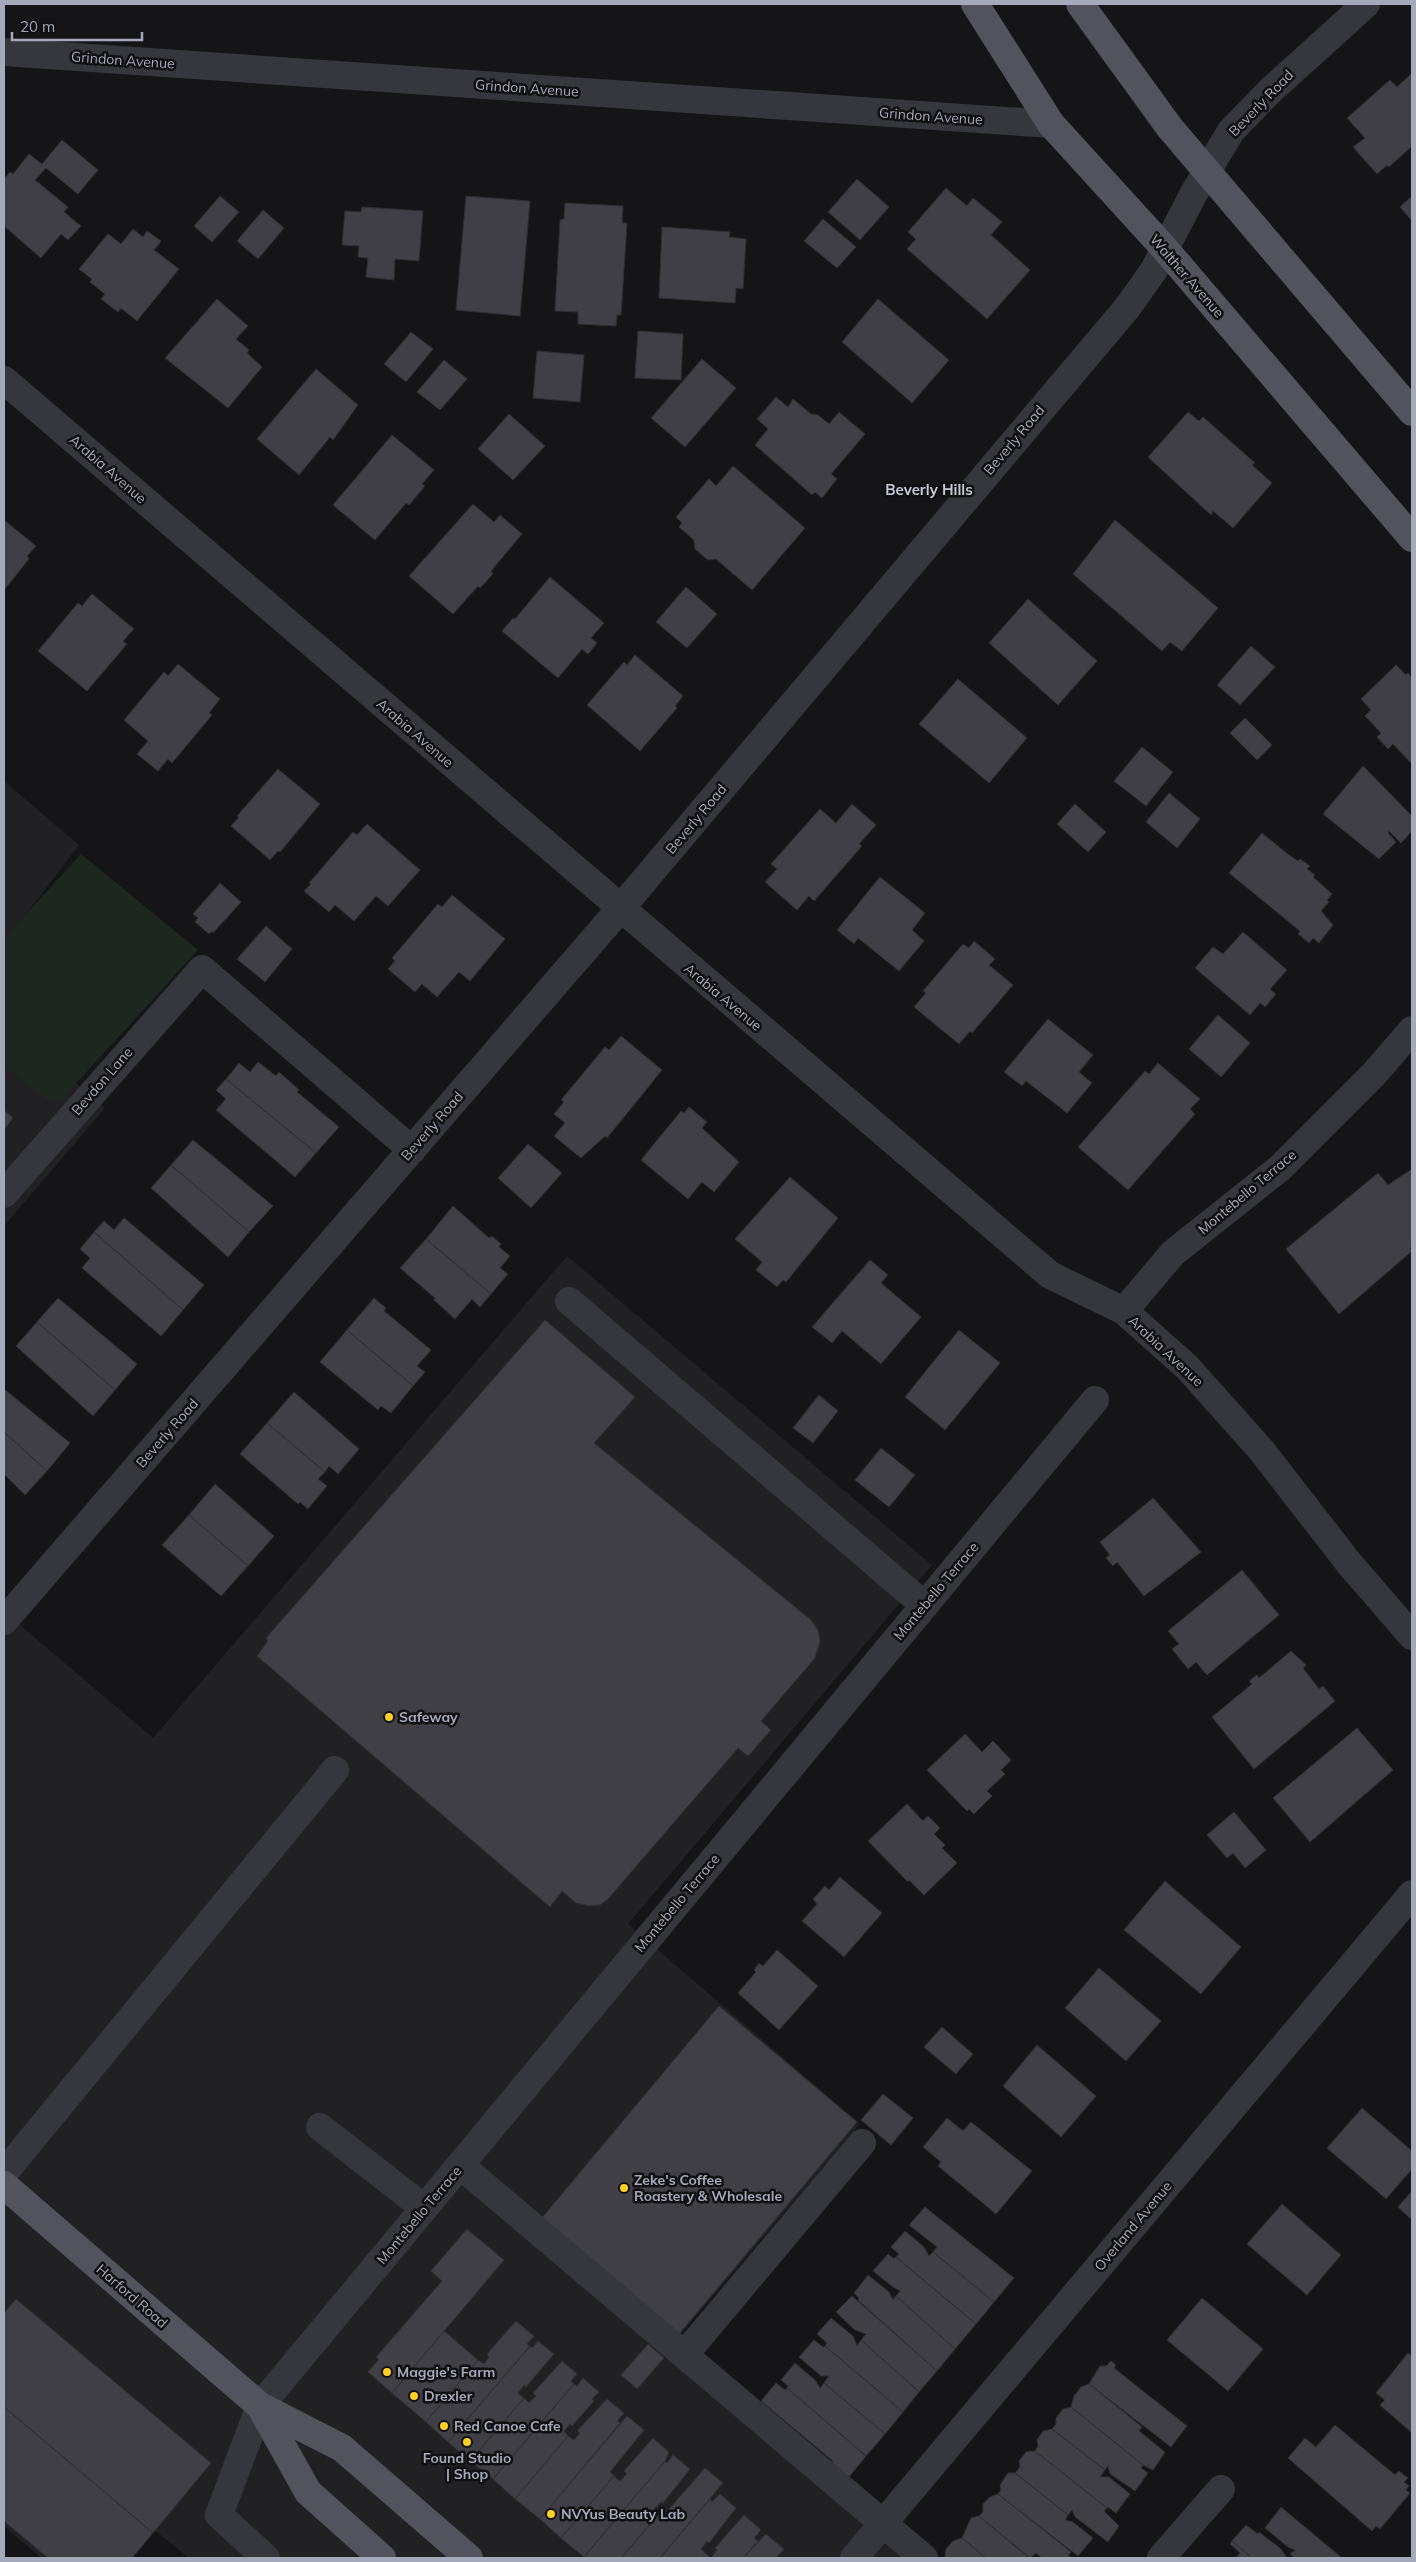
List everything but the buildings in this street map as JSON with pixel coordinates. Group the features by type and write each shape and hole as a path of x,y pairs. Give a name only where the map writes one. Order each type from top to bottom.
{"main road":[{"name":"Walther Avenue","path":"975,4 1051,124 1165,249 1412,538"},
{"path":"1080,4 1170,128 1412,412"},
{"name":"Harford Road","path":"4,2185 260,2406 342,2448 469,2558"},
{"name":"Harford Road","path":"260,2406 308,2492 382,2558"}],"street":[{"name":"Beverly Road","path":"4,1622 620,909 1127,308 1154,270 1231,131 1272,89 1366,4"},
{"name":"Grindon Avenue","path":"4,52 1051,124"},
{"name":"Arabia Avenue","path":"4,380 1050,1275 1124,1311 1187,1367 1255,1444 1348,1562 1412,1636"},
{"name":"Bevdon Lane","path":"4,1194 202,969 412,1150"},
{"name":"Montebello Terrace","path":"1124,1311 1173,1253 1280,1168 1374,1074 1412,1030"},
{"path":"569,1301 924,1605"},
{"name":"Montebello Terrace","path":"266,2558 220,2515 260,2406 1095,1400"},
{"path":"4,2173 335,1770"},
{"name":"Overland Avenue","path":"854,2558 1412,1894"},
{"path":"320,2127 424,2208"},
{"path":"685,2354 862,2143"},
{"path":"460,2165 924,2558"},
{"path":"1161,2558 1221,2489"}],"shaded area":[{"path":"4,781 79,845 4,943"},
{"path":"81,854 198,950 61,1100 47,1101 4,1066 4,938"},
{"path":"4,1022 105,1108 4,1226"},
{"path":"567,1256 932,1565 628,1924 860,2124 666,2351 917,2558 189,2558 153,2529 128,2558 41,2558 4,2526 4,1632 14,1620 153,1738"}],"place":[{"name":"Safeway","path":"389,1717"},
{"name":"Zeke's Coffee Roastery & Wholesale","path":"624,2188"},
{"name":"Maggie's Farm","path":"387,2372"},
{"name":"Drexler","path":"414,2396"},
{"name":"Red Canoe Cafe","path":"444,2426"},
{"name":"Found Studio | Shop","path":"467,2442"},
{"name":"NVYus Beauty Lab","path":"551,2514"}],"district":[{"name":"Beverly Hills","path":"929,490"}]}
